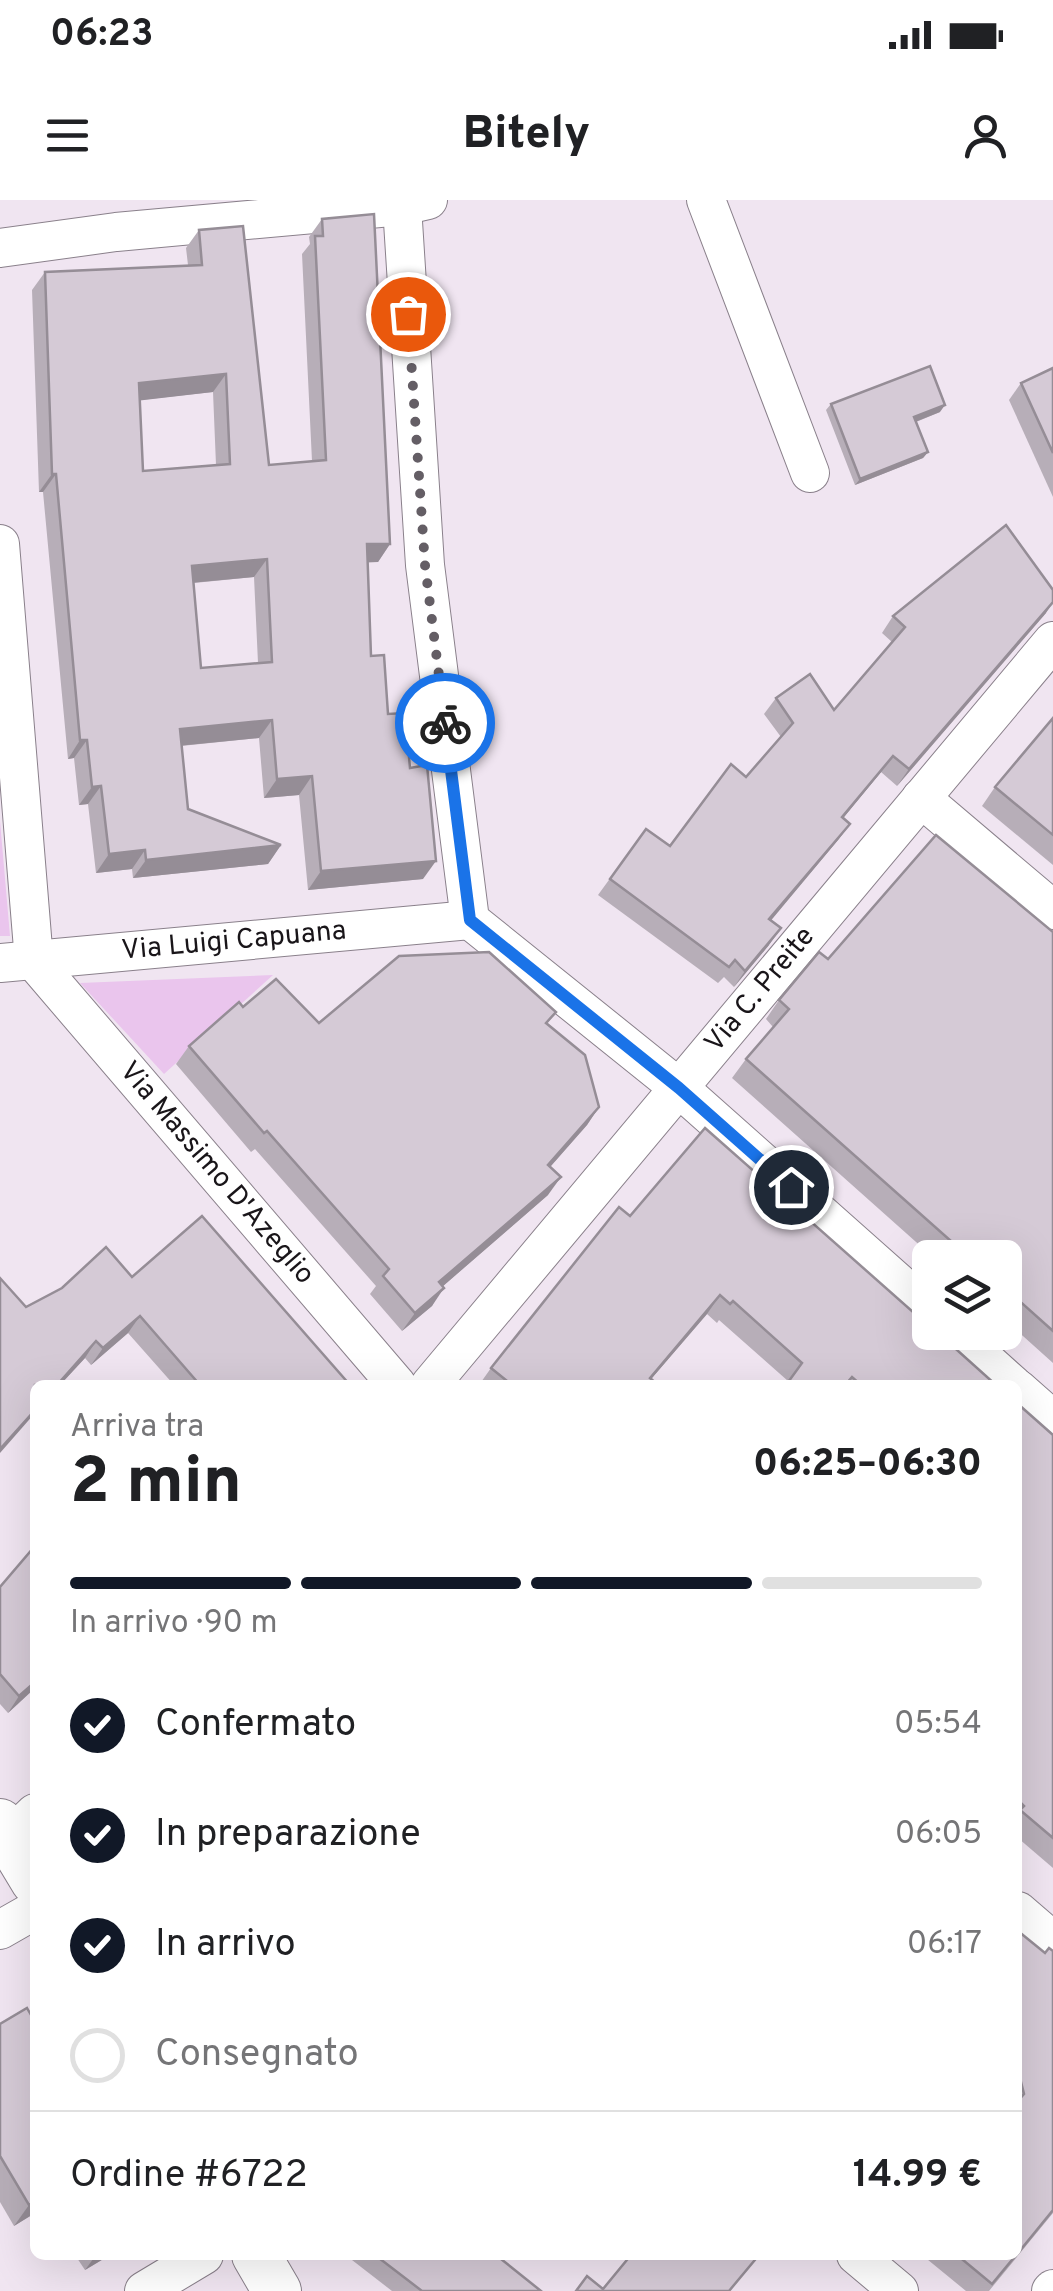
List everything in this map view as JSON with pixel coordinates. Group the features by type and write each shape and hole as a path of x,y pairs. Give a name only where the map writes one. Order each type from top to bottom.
{"street":[{"path":"706,200 810,473"},
{"path":"0,248 116,216 415,203 425,565 470,920 679,1088 912,1295"},
{"path":"0,544 17,962"},
{"name":"Via C. Preite","path":"434,1380 1053,642"},
{"path":"921,798 1053,910"},
{"name":"Via Luigi Capuana","path":"17,962 470,920"},
{"name":"Via Massimo D'Azeglio","path":"17,962 393,1380"},
{"path":"974,1350 1007,1380"},
{"path":"1022,1393 1053,1420"},
{"path":"15,1825 30,1867"},
{"path":"0,1930 30,1913"},
{"path":"1022,1915 1053,1941"},
{"path":"144,2291 196,2260"},
{"path":"259,2260 277,2291"},
{"path":"862,2260 898,2291"}],"shaded area":[{"path":"0,821 10,936 0,936"},
{"path":"273,975 164,1074 80,983"}],"building":[{"path":"374,214 390,544 367,544 371,656 384,655 388,714 405,713 410,768 427,765 436,861 321,871 312,776 277,779 272,720 180,729 188,809 281,845 146,860 145,850 109,854 101,786 92,787 87,740 80,740 56,474 52,474 45,272 202,265 199,230 243,226 269,465 326,460 315,236 323,236 322,219","holes":["226,374 230,464 143,471 139,383","267,559 272,662 201,668 192,566"]},
{"path":"930,366 945,405 914,417 928,452 860,479 831,404"},
{"path":"1053,368 1053,453 1021,383"},
{"path":"1006,525 1053,590 1053,602 909,769 893,756 842,817 850,824 769,919 781,928 745,971 735,960 729,967 610,879 646,829 670,846 731,764 746,777 793,723 776,698 810,674 834,710 905,627 893,616"},
{"path":"1053,718 1053,835 995,787"},
{"path":"936,835 1053,932 1053,1331 1022,1303 1022,1240 950,1240 746,1059 789,1009 779,1000 819,952 828,959"},
{"path":"489,952 556,1012 546,1023 585,1055 599,1107 548,1165 561,1177 439,1282 444,1288 415,1313 383,1276 389,1269 189,1046 239,1002 243,1007 276,979 319,1023 399,956"},
{"path":"705,1128 912,1311 912,1350 957,1350 990,1380 790,1380 802,1363 733,1301 730,1304 720,1295 650,1378 652,1380 506,1380 491,1368 619,1207 630,1216"},
{"path":"202,1216 346,1380 196,1380 140,1316 103,1348 96,1341 61,1380 30,1380 30,1416 0,1449 0,1278 26,1307 62,1288 106,1247 132,1277"},
{"path":"1022,1408 1053,1435 1053,1838 1022,1812"},
{"path":"30,1552 30,1686 19,1696 0,1674 0,1587"},
{"path":"1022,1934 1045,1953 1049,1948 1053,1951 1053,2210 1022,2248"},
{"path":"27,2008 30,2013 29,2205 0,2156 0,2024"},
{"path":"382,2260 502,2260 541,2291 422,2291"},
{"path":"627,2260 755,2260 729,2291 576,2291 587,2276 603,2289"},
{"path":"963,2260 1012,2260 992,2284"}],"way so far":[{"path":"408,314 425,565 445,723"}],"route":[{"path":"445,723 470,920 679,1088 791,1187"}]}
